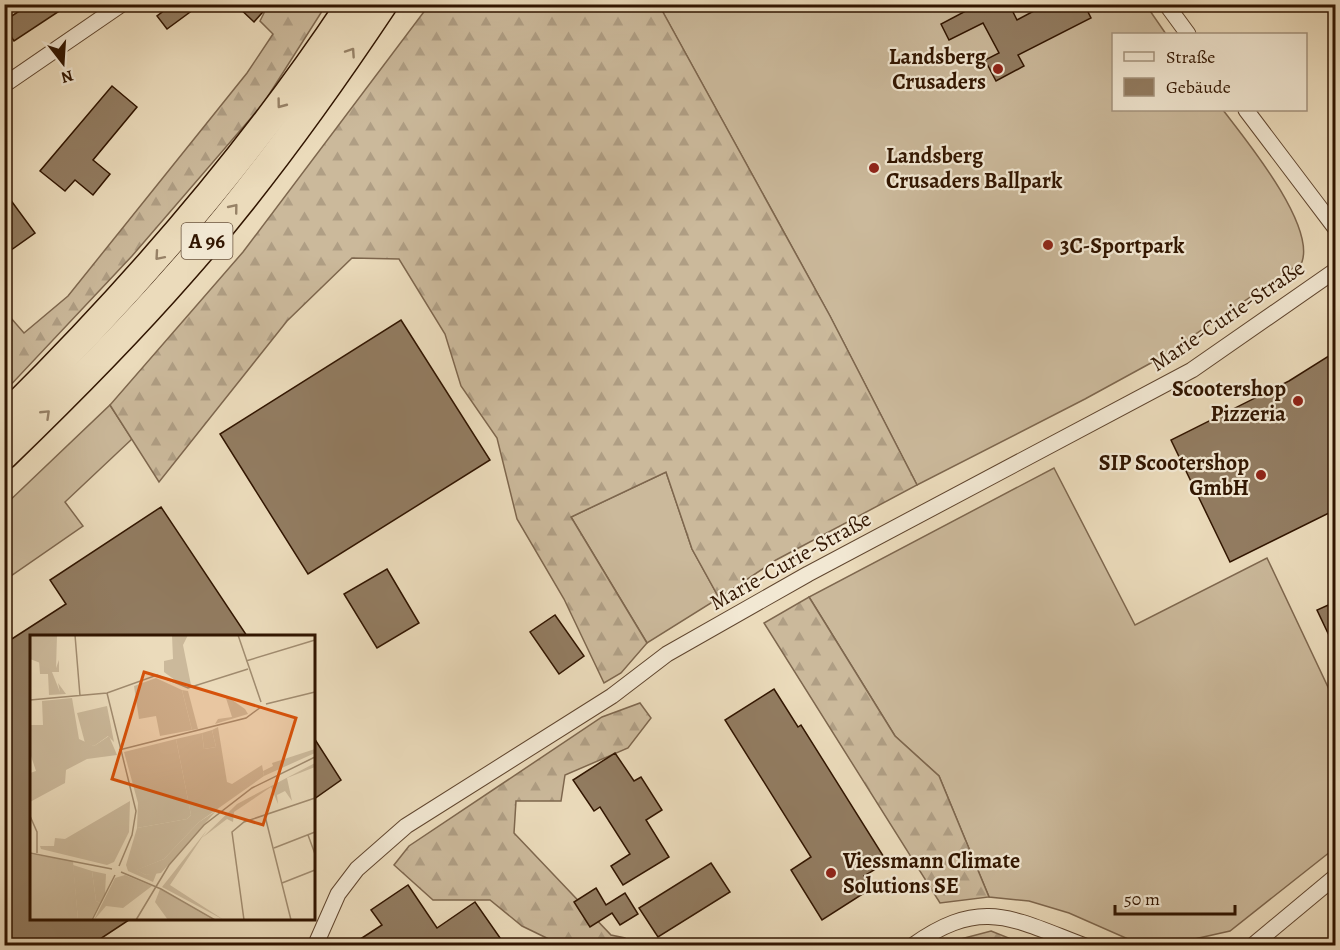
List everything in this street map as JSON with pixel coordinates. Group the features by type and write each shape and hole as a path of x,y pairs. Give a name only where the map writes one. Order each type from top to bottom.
{"highway":[{"name":"A 96","path":"4,418 63,360 159,256 244,154 351,4"},
{"name":"A 96","path":"4,455 84,378 182,272 265,170 340,69 383,4"}],"street":[{"path":"4,85 95,20 122,4"},
{"path":"1166,4 1187,33"},
{"path":"1247,111 1335,229"},
{"name":"Marie-Curie-Straße","path":"315,945 338,894 357,869 406,826 612,696 668,654 808,574 1192,370 1335,270"},
{"path":"1252,945 1335,876"},
{"path":"912,945 954,921 993,915 1014,919 1085,945"}],"green space":[{"path":"268,5 326,5 263,104 132,256 5,391 4,310 24,333 68,296 247,73 273,34 260,21"},
{"path":"429,5 659,5 830,316 917,485 776,560 719,598 692,549 666,472 571,517 647,643 621,673 604,683 564,599 517,519 497,438 461,386 445,334 399,259 352,258 287,321 159,482 110,405 243,252"},
{"name":"3C-Sportpark","path":"659,5 1146,5 1165,33 1112,33 1112,111 1224,111 1262,161 1289,205 1303,246 1302,262 1160,358 917,485 830,316"},
{"path":"110,405 132,439 65,502 83,526 5,580 5,505"},
{"path":"1054,468 1135,625 1267,558 1335,702 1335,848 1230,931 1181,942 1128,939 1069,913 1029,901 989,897 939,776 895,736 809,597"},
{"path":"666,472 692,549 719,598 647,643 571,517"},
{"path":"809,597 895,736 939,776 989,897 940,903 764,623"},
{"path":"640,703 651,718 628,748 565,775 561,801 516,801 514,833 611,935 625,938 628,945 561,945 522,926 490,900 433,900 394,865 409,846 602,717"},
{"path":"991,931 1026,945 949,945 957,940"}],"building":[{"path":"30,4 70,4 14,41 4,26 4,21"},
{"path":"173,4 201,4 167,29 157,16"},
{"path":"235,4 270,4 254,22"},
{"path":"979,4 1009,4 1017,20 1047,4 1084,4 1091,18 1018,55 1024,66 996,81 985,60 999,53 983,23 949,40 941,24"},
{"path":"112,86 137,107 93,160 110,174 93,195 75,180 65,191 40,171"},
{"path":"4,191 35,233 4,255"},
{"path":"401,320 490,460 308,574 220,434"},
{"name":"SIP Scootershop GmbH","path":"1335,352 1335,510 1230,562 1171,440 1289,381"},
{"path":"161,507 246,635 30,635 30,920 129,920 91,945 4,945 4,644 66,604 50,580"},
{"path":"387,569 419,623 377,648 344,594"},
{"path":"1335,602 1335,648 1317,610"},
{"path":"555,615 584,656 559,674 530,632"},
{"path":"774,689 798,727 801,725 887,862 864,876 872,888 822,920 791,870 811,857 725,720"},
{"path":"315,740 341,780 315,798"},
{"path":"615,753 634,781 641,777 662,810 646,820 669,857 623,885 611,866 630,854 600,807 594,811 573,780"},
{"path":"711,863 730,892 658,937 639,908"},
{"path":"408,885 437,928 475,902 505,945 351,945 382,925 371,910"},
{"path":"596,888 606,905 625,893 638,914 620,925 612,913 590,927 574,902"}],"place":[{"name":"Landsberg Crusaders","path":"998,69"},
{"name":"Landsberg Crusaders Ballpark","path":"874,168"},
{"name":"3C-Sportpark","path":"1048,245"},
{"name":"Scootershop Pizzeria","path":"1298,401"},
{"name":"SIP Scootershop GmbH","path":"1261,475"},
{"name":"Viessmann Climate Solutions SE","path":"831,873"}]}
